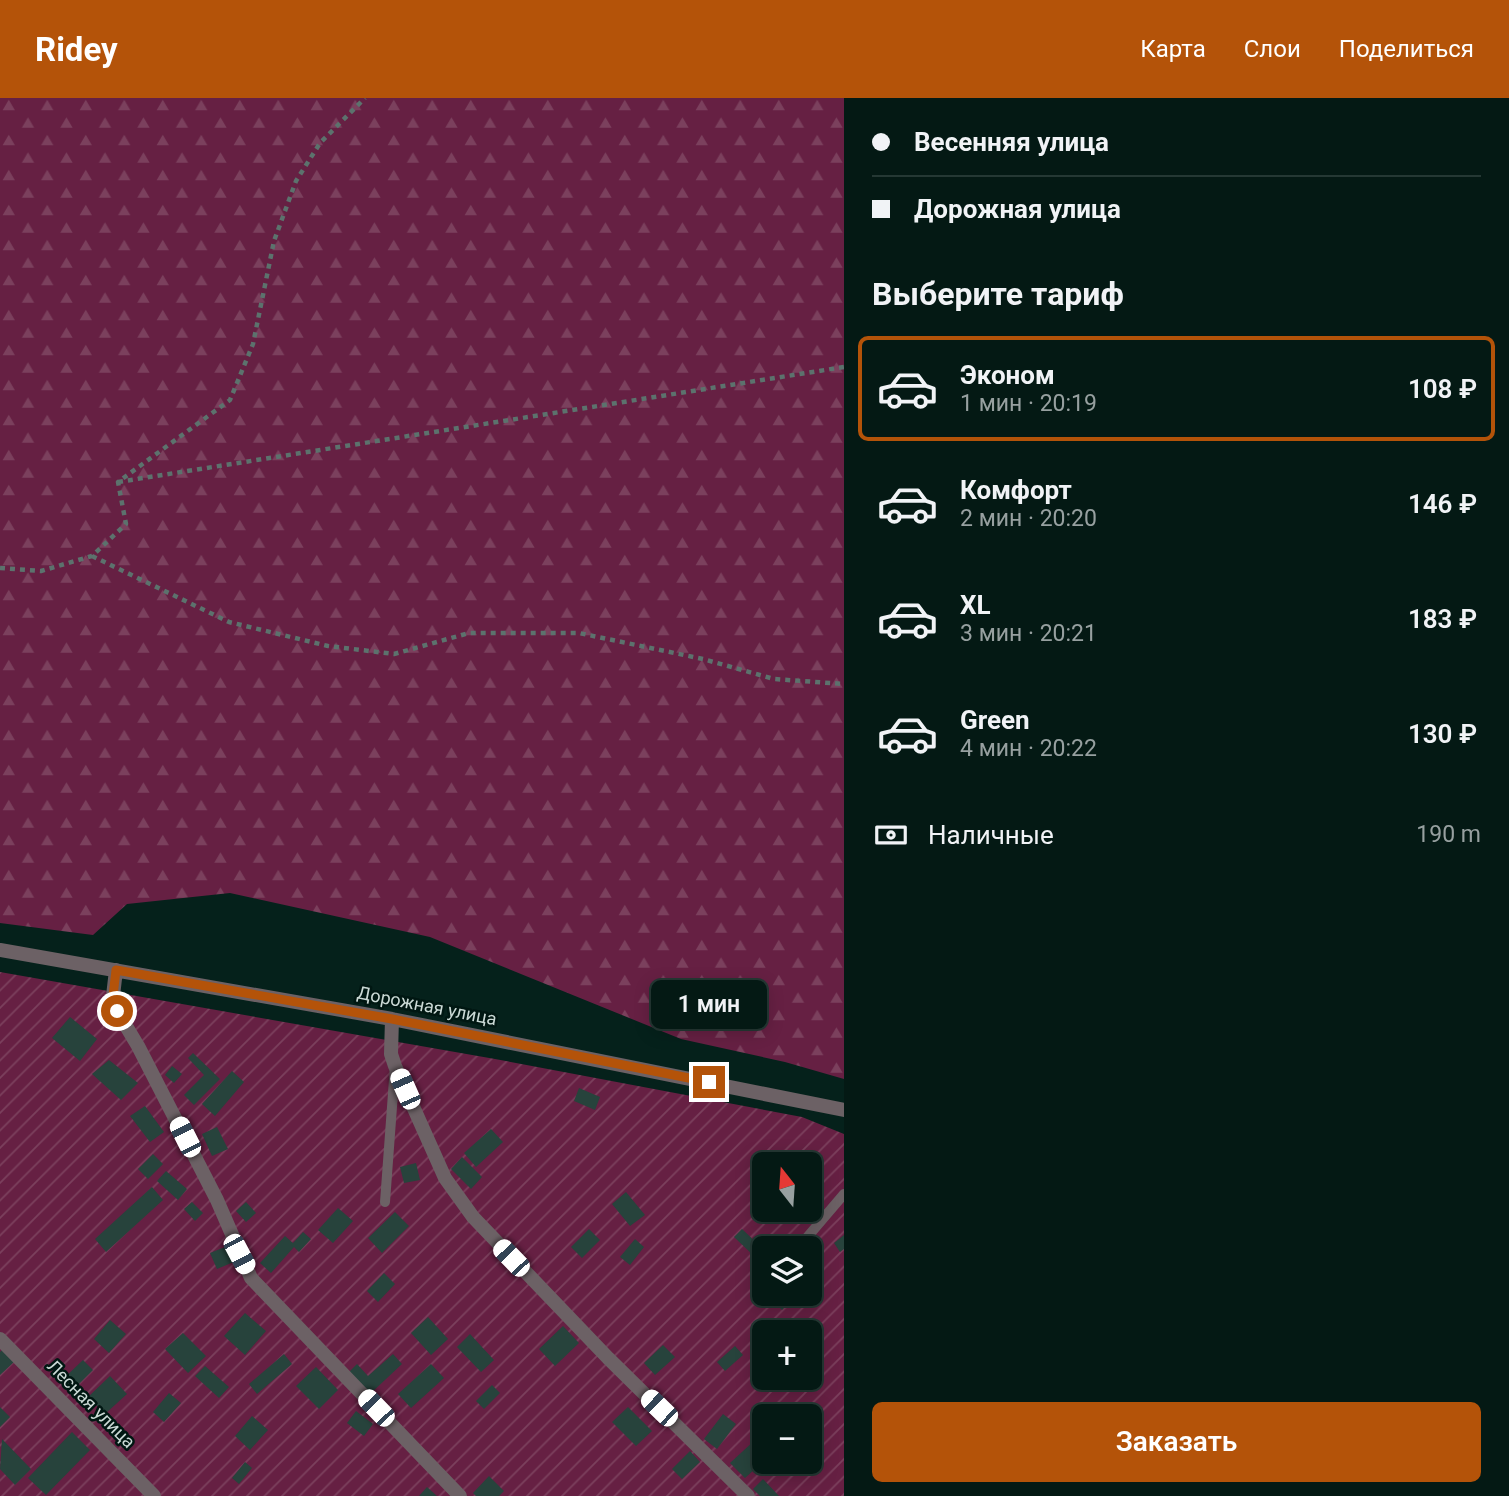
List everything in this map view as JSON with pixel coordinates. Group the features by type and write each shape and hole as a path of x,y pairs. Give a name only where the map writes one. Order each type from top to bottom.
{"street":[{"name":"Дорожная улица","path":"0,950 392,1019 844,1110"},
{"path":"116,970 113,996 117,1011 138,1046 217,1200 251,1278 460,1496"},
{"path":"392,1019 391,1054 395,1066 445,1178 473,1217 608,1358 748,1496"},
{"name":"Лесная улица","path":"0,1339 154,1496"}],"lane":[{"path":"385,1202 395,1066"},
{"path":"808,1236 844,1194"}],"path":[{"path":"118,482 230,400 253,344 274,241 296,181 320,143 365,98"},
{"path":"118,482 844,367"},
{"path":"0,568 41,570 92,556 126,524 118,482"},
{"path":"92,556 229,622 327,646 394,654 469,633 579,633 703,659 774,679 844,684"}],"green space":[{"path":"0,98 844,98 844,1079 785,1062 681,1039 430,937 230,893 127,904 93,935 0,923"},
{"path":"0,972 495,1059 802,1117 844,1134 844,1496 0,1496"}],"building":[{"path":"70,1017 97,1039 80,1061 52,1038"},
{"path":"193,1053 220,1079 194,1105 184,1095 204,1075 188,1058"},
{"path":"109,1060 138,1083 121,1100 92,1074"},
{"path":"172,1066 182,1074 174,1083 165,1075"},
{"path":"232,1071 244,1082 215,1116 202,1104"},
{"path":"579,1088 600,1097 595,1110 574,1101"},
{"path":"145,1106 164,1132 150,1142 130,1116"},
{"path":"217,1127 228,1149 212,1156 202,1134"},
{"path":"491,1129 503,1142 476,1167 464,1153"},
{"path":"153,1154 163,1164 148,1179 138,1169"},
{"path":"462,1157 482,1177 471,1189 451,1169"},
{"path":"416,1163 420,1180 404,1183 400,1167"},
{"path":"166,1171 187,1189 178,1200 157,1181"},
{"path":"152,1187 163,1200 106,1252 95,1239"},
{"path":"626,1192 645,1215 630,1226 612,1204"},
{"path":"192,1202 203,1213 195,1221 184,1209"},
{"path":"246,1202 256,1213 246,1222 236,1211"},
{"path":"338,1208 353,1221 333,1243 318,1230"},
{"path":"395,1212 409,1226 382,1253 368,1238"},
{"path":"589,1229 600,1240 582,1258 571,1247"},
{"path":"742,1229 752,1238 752,1254 734,1237"},
{"path":"303,1232 311,1239 299,1252 294,1247 271,1273 260,1263 285,1236 293,1243"},
{"path":"844,1235 844,1249 840,1252 834,1243"},
{"path":"635,1239 644,1247 630,1265 620,1257"},
{"path":"230,1245 236,1261 217,1269 210,1253"},
{"path":"384,1273 395,1284 378,1302 367,1291"},
{"path":"245,1313 266,1331 245,1355 224,1336"},
{"path":"428,1317 448,1339 431,1355 411,1333"},
{"path":"110,1320 126,1334 109,1353 94,1339"},
{"path":"563,1326 579,1343 555,1366 539,1349"},
{"path":"183,1333 206,1356 188,1373 165,1349"},
{"path":"470,1334 494,1360 481,1372 457,1347"},
{"path":"663,1345 675,1357 655,1375 644,1363"},
{"path":"735,1346 743,1355 725,1371 717,1362"},
{"path":"2,1350 14,1362 0,1375 0,1352"},
{"path":"284,1354 292,1364 257,1394 249,1384"},
{"path":"393,1354 402,1364 370,1394 349,1372 357,1364 368,1376"},
{"path":"83,1360 93,1370 71,1392 61,1381"},
{"path":"431,1364 444,1378 411,1408 398,1394"},
{"path":"205,1366 229,1387 219,1398 195,1376"},
{"path":"316,1367 338,1390 319,1409 296,1386"},
{"path":"110,1376 127,1394 105,1414 88,1397"},
{"path":"492,1385 500,1393 484,1409 476,1401"},
{"path":"169,1393 181,1403 164,1422 153,1412"},
{"path":"0,1407 10,1417 0,1427"},
{"path":"628,1407 652,1431 636,1446 612,1422"},
{"path":"356,1411 373,1424 364,1436 347,1423"},
{"path":"723,1414 736,1424 717,1449 704,1439"},
{"path":"252,1416 268,1430 250,1450 235,1436"},
{"path":"72,1432 90,1450 46,1495 28,1478"},
{"path":"2,1439 31,1469 15,1485 0,1469"},
{"path":"752,1443 752,1472 745,1478 730,1463"},
{"path":"690,1451 700,1462 682,1479 672,1469"},
{"path":"245,1462 252,1468 239,1484 232,1478"},
{"path":"489,1476 504,1491 499,1496 476,1496 473,1493"},
{"path":"763,1479 779,1496 760,1496 753,1489"},
{"path":"427,1487 437,1496 419,1496"}],"route":[{"path":"117,1011 113,996 116,970 392,1019 709,1082"}]}
